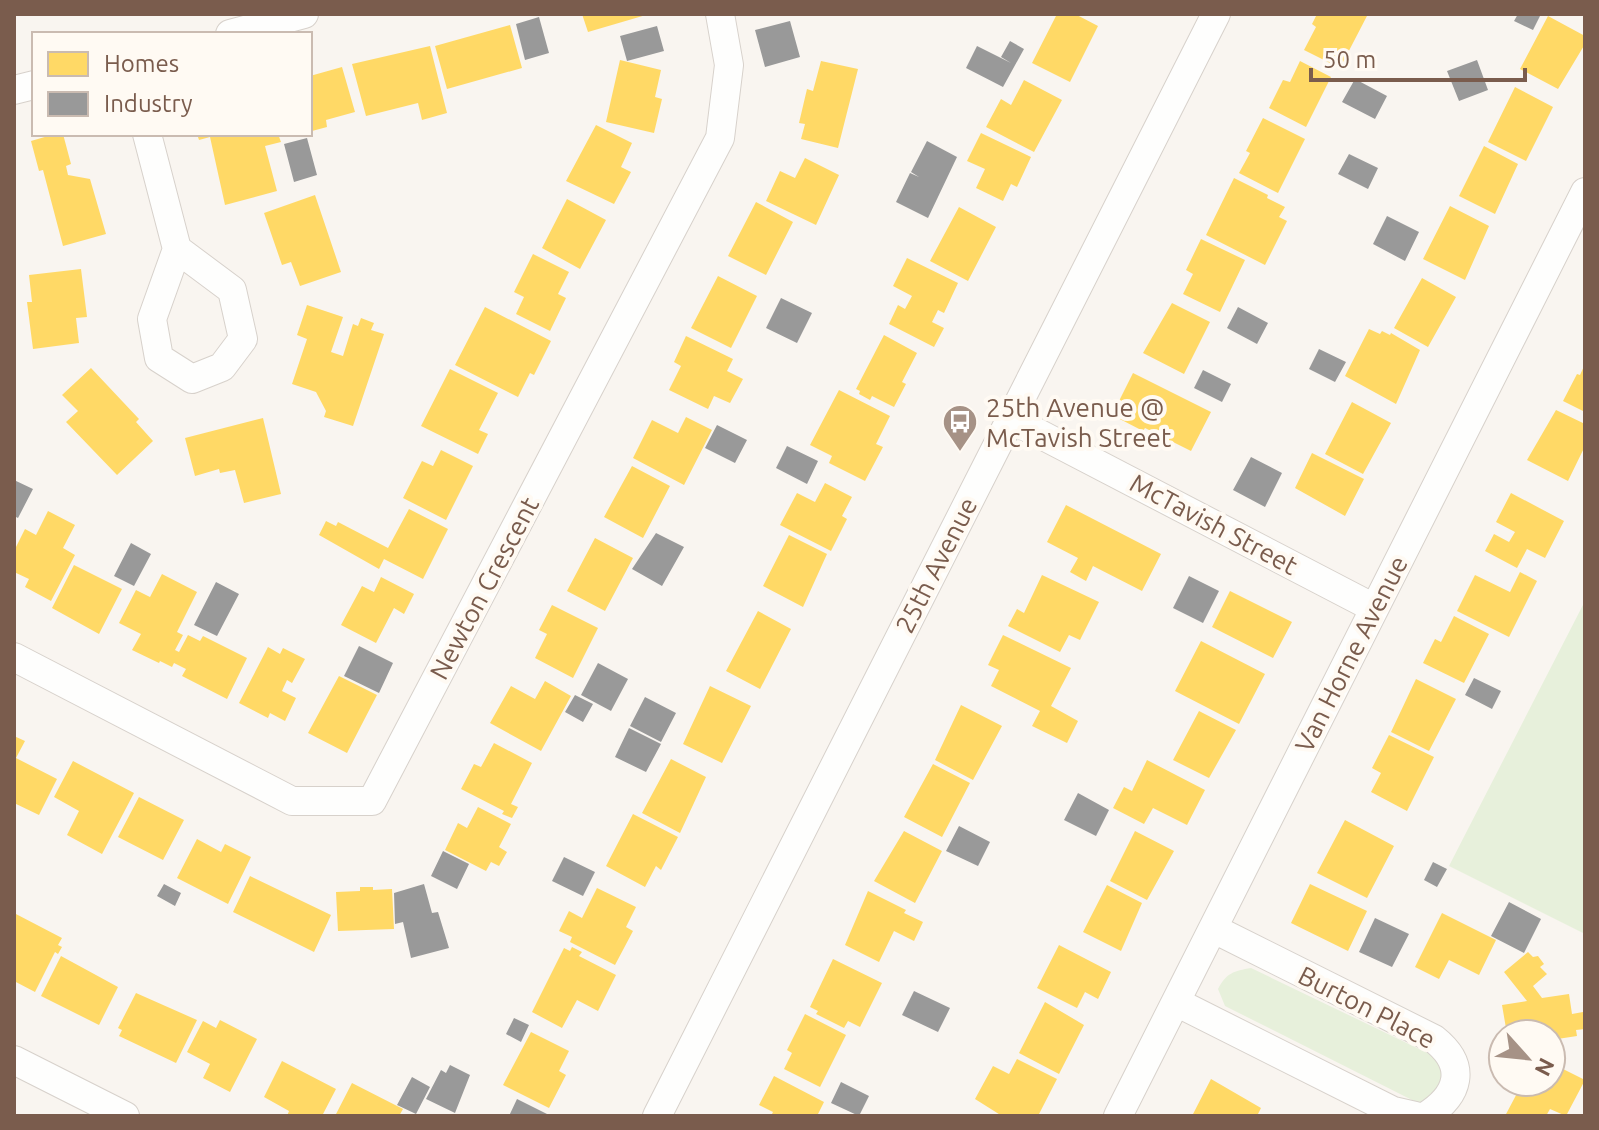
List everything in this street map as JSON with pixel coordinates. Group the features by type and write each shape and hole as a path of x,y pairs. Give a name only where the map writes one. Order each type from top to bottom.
{"street":[{"path":"237,32 304,14"},
{"name":"Newton Crescent","path":"14,657 292,801 372,801 720,138 729,65 720,14"},
{"name":"25th Avenue","path":"657,1116 1216,14"},
{"path":"148,136 177,249"},
{"name":"Van Horne Avenue","path":"1118,1116 1585,192"},
{"name":"McTavish Street","path":"1011,419 1374,608"},
{"name":"Burton Place","path":"1214,929 1445,1047 1456,1065 1454,1082 1443,1105 1426,1116"},
{"path":"1176,1002 1393,1111 1415,1116"},
{"path":"14,1060 125,1116"}],"green space":[{"path":"1585,601 1585,934 1449,866"},
{"path":"1251,968 1442,1060 1447,1071 1431,1100 1418,1103 1225,1006 1218,989 1224,979"}],"building: Homes":[{"path":"582,14 646,14 646,15 588,32"},
{"path":"1057,14 1075,14 1098,26 1070,82 1032,63"},
{"path":"1317,14 1368,14 1340,68 1304,50 1316,27 1312,24"},
{"path":"1548,16 1585,36 1585,44 1558,89 1520,69"},
{"path":"510,25 522,68 447,89 435,46"},
{"path":"430,46 447,113 422,120 418,103 366,116 352,64"},
{"path":"620,60 661,70 655,97 662,99 654,133 606,122"},
{"path":"821,61 858,69 838,148 801,139 805,124 799,123 807,89 813,91"},
{"path":"1300,61 1331,77 1306,127 1269,108 1283,80 1290,82"},
{"path":"342,67 355,112 326,120 327,127 312,131 312,75"},
{"path":"1024,80 1062,100 1034,152 986,127 1001,99 1011,105"},
{"path":"1515,87 1553,107 1526,161 1488,142"},
{"path":"1263,118 1305,139 1278,193 1239,173"},
{"path":"596,125 632,143 621,167 631,172 614,204 566,181"},
{"path":"981,133 1031,157 1017,187 1011,184 1003,201 976,188 985,169 967,161"},
{"path":"64,136 71,164 66,166 68,175 90,179 106,234 63,246 43,170 39,171 31,141"},
{"path":"198,136 279,136 281,142 265,146 277,191 225,205 210,137 199,140"},
{"path":"1484,146 1518,164 1495,214 1459,196"},
{"path":"805,158 839,175 816,225 766,201 780,171 795,178"},
{"path":"1234,178 1285,207 1279,217 1287,221 1265,265 1206,235"},
{"path":"315,195 341,272 300,286 291,262 282,265 264,213"},
{"path":"567,199 606,220 580,269 542,248"},
{"path":"756,202 793,222 766,275 728,256"},
{"path":"1450,206 1489,226 1465,280 1423,259"},
{"path":"959,207 996,227 968,281 930,261"},
{"path":"1201,239 1245,260 1220,312 1183,294 1193,274 1186,270"},
{"path":"533,254 569,272 558,294 566,298 550,331 516,314 524,297 514,292"},
{"path":"907,258 958,283 944,313 938,310 932,322 944,328 934,347 889,324 898,305 905,309 912,296 893,286"},
{"path":"81,269 87,317 76,318 79,343 33,349 27,302 32,302 29,275"},
{"path":"718,276 757,296 731,348 691,328"},
{"path":"1422,278 1456,297 1428,347 1394,328"},
{"path":"1172,303 1210,322 1184,374 1143,353"},
{"path":"307,305 343,317 331,352 343,356 353,324 358,326 361,318 374,323 371,330 384,334 353,426 324,417 326,411 316,392 292,384 307,339 297,335"},
{"path":"485,307 551,341 534,375 530,373 518,397 455,365"},
{"path":"1369,329 1380,334 1382,331 1391,333 1420,350 1396,404 1345,376"},
{"path":"884,335 917,353 902,382 906,384 894,407 872,396 870,400 856,389"},
{"path":"686,336 733,359 727,371 743,379 730,403 714,396 708,409 669,390 681,366 674,362"},
{"path":"1585,364 1585,412 1563,401"},
{"path":"91,368 139,419 136,422 153,441 117,475 66,422 78,411 62,395"},
{"path":"450,369 498,393 479,430 488,434 478,454 421,426"},
{"path":"1133,373 1211,412 1191,451 1112,415"},
{"path":"839,390 890,416 876,444 883,447 865,481 829,463 832,456 810,445"},
{"path":"1352,402 1391,423 1363,474 1325,454"},
{"path":"1556,410 1585,424 1585,446 1568,481 1527,460"},
{"path":"686,417 712,430 684,485 633,458 652,420 678,433"},
{"path":"263,418 281,494 244,503 235,470 220,473 219,469 195,476 185,438"},
{"path":"441,450 473,466 446,520 403,498 422,461 433,466"},
{"path":"1312,453 1364,479 1345,516 1295,488"},
{"path":"632,466 670,486 643,538 604,517"},
{"path":"825,483 852,497 842,516 847,519 831,551 780,525 797,493 815,502"},
{"path":"1511,493 1564,521 1545,558 1527,549 1517,568 1485,551 1494,534 1509,542 1515,532 1496,522"},
{"path":"1066,505 1161,554 1142,591 1093,566 1086,581 1070,572 1078,558 1047,542"},
{"path":"409,509 448,529 423,579 384,559 379,569 319,535 326,521 336,526 338,522 388,548"},
{"path":"48,511 75,525 63,548 75,555 51,601 25,587 29,579 14,572 14,551 25,529 36,535"},
{"path":"789,535 827,554 803,607 763,586"},
{"path":"595,538 633,558 605,611 567,591"},
{"path":"74,565 122,589 99,634 52,608"},
{"path":"1520,572 1537,581 1509,637 1457,611 1475,575 1510,592"},
{"path":"162,574 197,592 177,632 183,635 175,650 179,652 188,635 200,641 203,636 247,658 227,699 182,676 186,669 174,663 172,667 159,663 132,650 141,634 119,623 136,590 150,597"},
{"path":"1042,575 1099,602 1080,640 1069,635 1060,652 1008,626 1017,609 1024,613"},
{"path":"381,577 414,594 404,614 394,608 376,643 341,625 362,586 374,592"},
{"path":"1230,591 1292,622 1273,658 1212,627"},
{"path":"552,605 598,628 573,678 535,658 547,634 539,630"},
{"path":"758,611 791,629 760,689 726,671"},
{"path":"1454,616 1489,634 1464,683 1423,663 1435,639 1441,642"},
{"path":"1003,635 1071,668 1051,706 1078,721 1067,743 1032,726 1040,711 991,686 999,670 988,665"},
{"path":"1201,641 1265,674 1239,724 1175,691"},
{"path":"268,647 280,654 283,648 305,659 292,683 287,680 282,691 296,698 285,721 270,713 268,718 239,703"},
{"path":"339,676 377,695 347,753 308,733"},
{"path":"1416,679 1456,699 1429,751 1391,732"},
{"path":"545,681 571,696 541,751 490,723 511,686 535,699"},
{"path":"710,686 751,706 722,763 683,744"},
{"path":"961,705 1002,726 973,780 935,760"},
{"path":"1199,711 1236,730 1209,778 1173,760"},
{"path":"1389,735 1434,757 1407,811 1371,792 1381,773 1372,768"},
{"path":"14,736 25,741 16,758 57,779 39,815 14,803"},
{"path":"494,743 532,763 511,804 518,807 512,818 461,789 474,764 481,767"},
{"path":"671,759 706,777 680,833 642,813"},
{"path":"1147,760 1205,790 1187,825 1153,808 1144,824 1113,808 1124,787 1132,791"},
{"path":"73,761 134,793 102,854 67,835 79,811 54,797"},
{"path":"933,764 970,783 942,837 904,817"},
{"path":"139,797 184,820 163,860 118,837"},
{"path":"478,807 511,824 499,847 507,852 499,866 491,862 486,871 445,850 458,823 467,828"},
{"path":"633,814 678,837 661,870 656,866 645,887 606,866"},
{"path":"1345,820 1394,846 1367,898 1317,873"},
{"path":"904,831 942,851 915,903 874,881"},
{"path":"1135,831 1174,851 1147,900 1110,881"},
{"path":"197,839 221,852 225,844 251,857 228,904 177,878"},
{"path":"250,876 331,915 314,952 233,912"},
{"path":"1310,884 1367,911 1348,951 1291,923"},
{"path":"1107,885 1142,903 1121,951 1083,932"},
{"path":"360,887 392,889 394,929 338,931 336,892 360,891"},
{"path":"597,888 636,907 626,927 633,931 615,965 570,942 572,937 559,931 569,911 582,918"},
{"path":"868,891 923,922 914,941 894,931 879,962 845,945"},
{"path":"14,913 62,938 58,945 62,947 58,954 55,952 35,992 14,981"},
{"path":"1442,913 1496,940 1479,975 1449,960 1439,979 1415,967"},
{"path":"1059,945 1111,972 1098,999 1085,992 1077,1008 1037,988"},
{"path":"572,947 582,952 579,956 616,975 598,1011 577,1000 562,1028 532,1012 564,948 570,951"},
{"path":"1528,952 1533,957 1538,956 1544,964 1540,967 1547,974 1533,986 1542,998 1569,994 1572,1014 1583,1012 1585,1029 1576,1030 1577,1036 1567,1038 1567,1018 1504,1018 1502,1005 1527,1001 1504,972"},
{"path":"61,956 118,987 99,1025 41,996"},
{"path":"833,959 882,983 860,1027 848,1021 844,1028 816,1014 818,1011 810,1007"},
{"path":"136,993 197,1020 176,1063 119,1036 122,1030 118,1028"},
{"path":"1045,1002 1084,1025 1059,1074 1019,1053"},
{"path":"805,1014 846,1035 820,1087 784,1069 792,1053 787,1050"},
{"path":"220,1020 257,1039 230,1092 203,1078 210,1064 187,1052 203,1021 216,1028"},
{"path":"531,1032 569,1051 559,1071 566,1075 549,1108 503,1085"},
{"path":"1017,1059 1057,1079 1038,1116 1002,1116 975,1099 993,1066 1009,1074"},
{"path":"282,1061 336,1089 322,1116 287,1116 289,1111 264,1097"},
{"path":"1567,1071 1585,1080 1566,1116 1550,1109 1546,1116 1505,1116 1515,1098 1567,1098"},
{"path":"774,1076 824,1102 817,1116 771,1116 773,1112 759,1105"},
{"path":"1211,1079 1261,1108 1257,1116 1192,1116"},
{"path":"352,1083 403,1109 399,1116 335,1116"}],"building: Industry":[{"path":"1518,14 1541,14 1533,30 1514,21"},
{"path":"539,17 549,53 525,60 516,24"},
{"path":"790,21 800,57 765,67 755,30"},
{"path":"657,26 664,51 627,61 620,36"},
{"path":"1010,41 1024,49 1003,87 966,68 977,46 1011,63 1001,57"},
{"path":"1477,60 1488,90 1459,101 1447,71"},
{"path":"1355,79 1387,96 1375,119 1342,102"},
{"path":"307,138 317,175 294,182 284,144"},
{"path":"927,141 957,157 928,218 896,202 910,173 919,177 911,172"},
{"path":"1349,154 1378,168 1368,189 1338,174"},
{"path":"1387,216 1419,232 1405,261 1373,244"},
{"path":"781,298 812,313 797,343 766,328"},
{"path":"1238,307 1268,323 1257,344 1227,328"},
{"path":"1319,349 1346,362 1335,382 1309,369"},
{"path":"1203,370 1231,384 1222,402 1194,388"},
{"path":"717,425 747,440 735,463 705,448"},
{"path":"787,446 818,461 807,484 776,468"},
{"path":"1251,457 1282,473 1265,507 1233,490"},
{"path":"14,480 33,489 18,518 14,516"},
{"path":"656,533 684,547 662,586 632,569"},
{"path":"131,543 151,554 134,586 114,576"},
{"path":"1189,576 1219,591 1203,623 1173,608"},
{"path":"216,582 239,594 217,636 194,625"},
{"path":"359,646 393,663 379,693 344,676"},
{"path":"598,663 628,679 611,711 581,695"},
{"path":"1474,678 1501,691 1492,709 1465,695"},
{"path":"575,695 593,704 583,722 565,712"},
{"path":"645,697 676,713 661,742 630,726"},
{"path":"629,728 661,744 646,772 615,757"},
{"path":"1078,793 1109,810 1096,836 1064,820"},
{"path":"959,826 990,842 978,866 946,851"},
{"path":"443,851 469,864 457,889 431,876"},
{"path":"564,857 595,872 583,896 552,881"},
{"path":"1433,862 1447,869 1437,887 1424,880"},
{"path":"164,884 181,893 175,906 157,896"},
{"path":"424,884 432,913 438,912 449,948 411,958 403,922 395,924 394,893"},
{"path":"1509,902 1541,919 1524,953 1491,936"},
{"path":"1375,918 1409,934 1392,967 1359,952"},
{"path":"914,991 950,1008 938,1032 902,1015"},
{"path":"514,1018 529,1025 521,1042 506,1034"},
{"path":"450,1065 470,1075 455,1113 426,1099 441,1070 446,1073"},
{"path":"412,1077 430,1087 416,1114 397,1105"},
{"path":"841,1082 869,1096 859,1116 831,1103"},
{"path":"517,1099 551,1116 509,1116"}],"place":[{"name":"25th Avenue @ McTavish Street","path":"960,453"}]}
